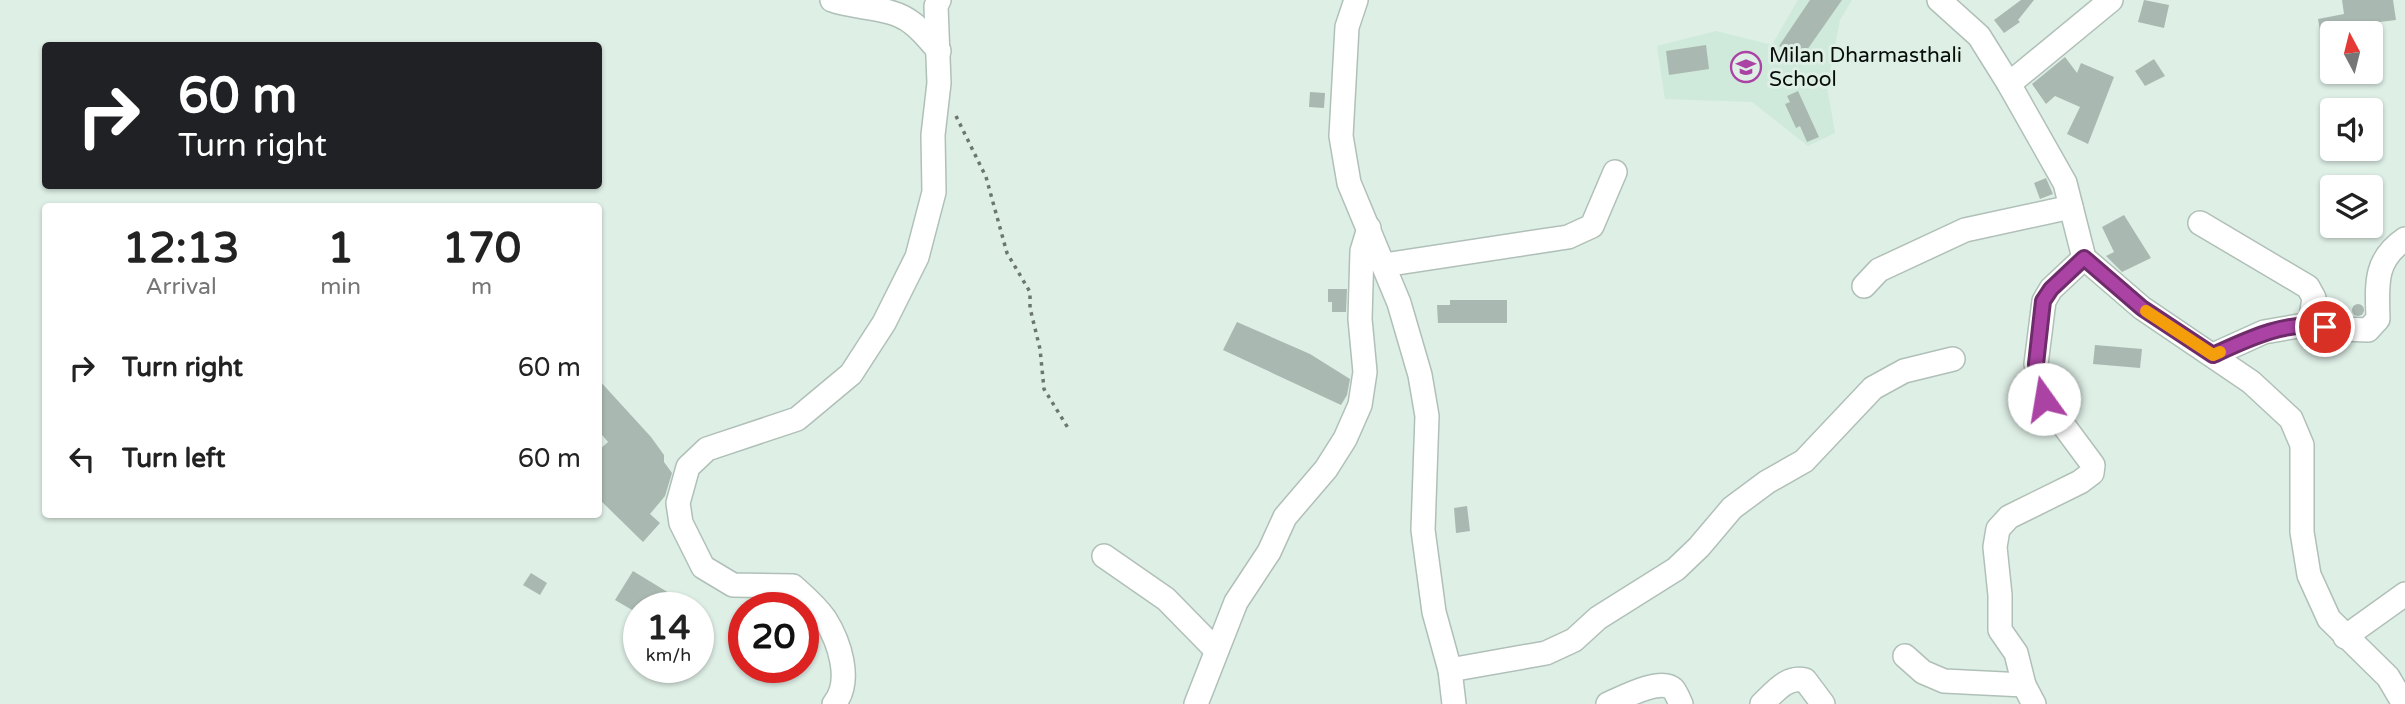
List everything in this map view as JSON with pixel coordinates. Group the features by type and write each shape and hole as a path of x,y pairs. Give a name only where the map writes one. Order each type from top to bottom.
{"street":[{"path":"832,0 894,13 912,22 939,51"},
{"path":"834,704 839,698 844,675 841,659 825,620 813,604 793,586 733,585 703,567 681,523 678,503 688,467 707,449 797,419 851,374 884,323 917,257 934,192 933,135 939,83 936,6 939,0"},
{"path":"1356,0 1348,27 1340,136 1349,183 1399,303 1420,375 1427,416 1423,530 1434,612 1450,670 1454,704"},
{"path":"1940,0 1979,36 2065,183 2084,258 2142,308 2250,382 2291,419 2302,445 2302,533 2309,575 2329,619 2388,677 2404,704"},
{"path":"2009,84 2111,0"},
{"path":"1384,265 1568,237 1592,226 1615,172"},
{"path":"1864,286 1879,270 1965,230 2071,207"},
{"path":"2200,223 2308,287 2314,298 2310,324"},
{"path":"1196,704 1236,602 1269,552 1285,517 1326,469 1345,439 1360,405 1365,372 1360,319 1362,251 1369,229"},
{"path":"2213,355 2264,332 2310,324 2368,330 2378,318 2377,280 2390,249 2405,239"},
{"path":"1905,656 1923,671 1944,681 2029,695 2016,653 2000,630 2000,595 1995,547 1998,529 2009,517 2080,482 2092,473 2093,465 2044,399 2036,364 2043,301 2056,283 2084,258"},
{"path":"1450,670 1546,653 1568,644 1598,618 1676,569 1732,508 1767,482 1804,461 1873,388 1904,372 1953,359"},
{"path":"1104,556 1166,599 1216,650"},
{"path":"2345,637 2405,594"},
{"path":"1762,704 1787,681 1795,678 1805,680 1824,704"},
{"path":"1608,704 1663,684 1673,688 1681,704"}],"path":[{"path":"939,83 986,177 1007,253 1030,292 1030,308 1040,349 1044,389 1068,428"}],"shaded area":[{"name":"Milan Dharmasthali School","path":"1798,0 1852,0 1840,20 1827,87 1835,133 1808,146 1752,102 1665,99 1657,46 1716,31 1772,45"}],"building":[{"path":"1810,0 1842,0 1800,60 1779,46"},
{"path":"2021,0 2034,0 2018,20 2020,22 2004,33 1994,20"},
{"path":"2144,0 2169,5 2164,28 2138,22"},
{"path":"2342,0 2393,0 2396,20 2320,21 2320,30 2318,19 2344,14"},
{"path":"1706,45 1709,69 1669,75 1666,51"},
{"path":"2065,57 2077,73 2081,63 2114,77 2088,144 2067,134 2080,107 2055,96 2046,104 2032,84"},
{"path":"2154,59 2165,76 2145,86 2135,71"},
{"path":"1798,91 1819,137 1807,142 1800,126 1796,128 1785,104 1790,102 1787,96"},
{"path":"1310,92 1325,93 1324,108 1309,107"},
{"path":"2046,178 2053,194 2040,199 2034,183"},
{"path":"2124,215 2151,258 2122,272 2106,256 2114,252 2102,227"},
{"path":"1328,289 1347,289 1346,312 1332,312 1332,302 1328,302"},
{"path":"1450,300 1507,300 1507,323 1438,323 1437,305 1450,305"},
{"path":"2358,304 2364,310 2358,316 2352,310"},
{"path":"1237,322 1310,354 1350,379 1347,395 1341,405 1223,350"},
{"path":"2095,345 2142,349 2140,368 2093,364"},
{"path":"602,383 651,437 664,455 664,462 672,473 665,496 650,514 660,523 643,542 602,502 602,447 608,442 602,435"},
{"path":"1467,506 1470,531 1456,533 1454,508"},
{"path":"633,571 667,592 623,592 623,605 615,600"},
{"path":"531,573 547,583 540,595 523,585"}],"slow traffic":[{"path":"2146,311 2213,355 2220,352"}],"place":[{"name":"Milan Dharmasthali School","path":"1746,67"}],"route":[{"path":"2044,399 2036,364 2043,301 2061,278 2084,258 2142,308 2213,355 2264,332 2310,324 2325,327"}]}
